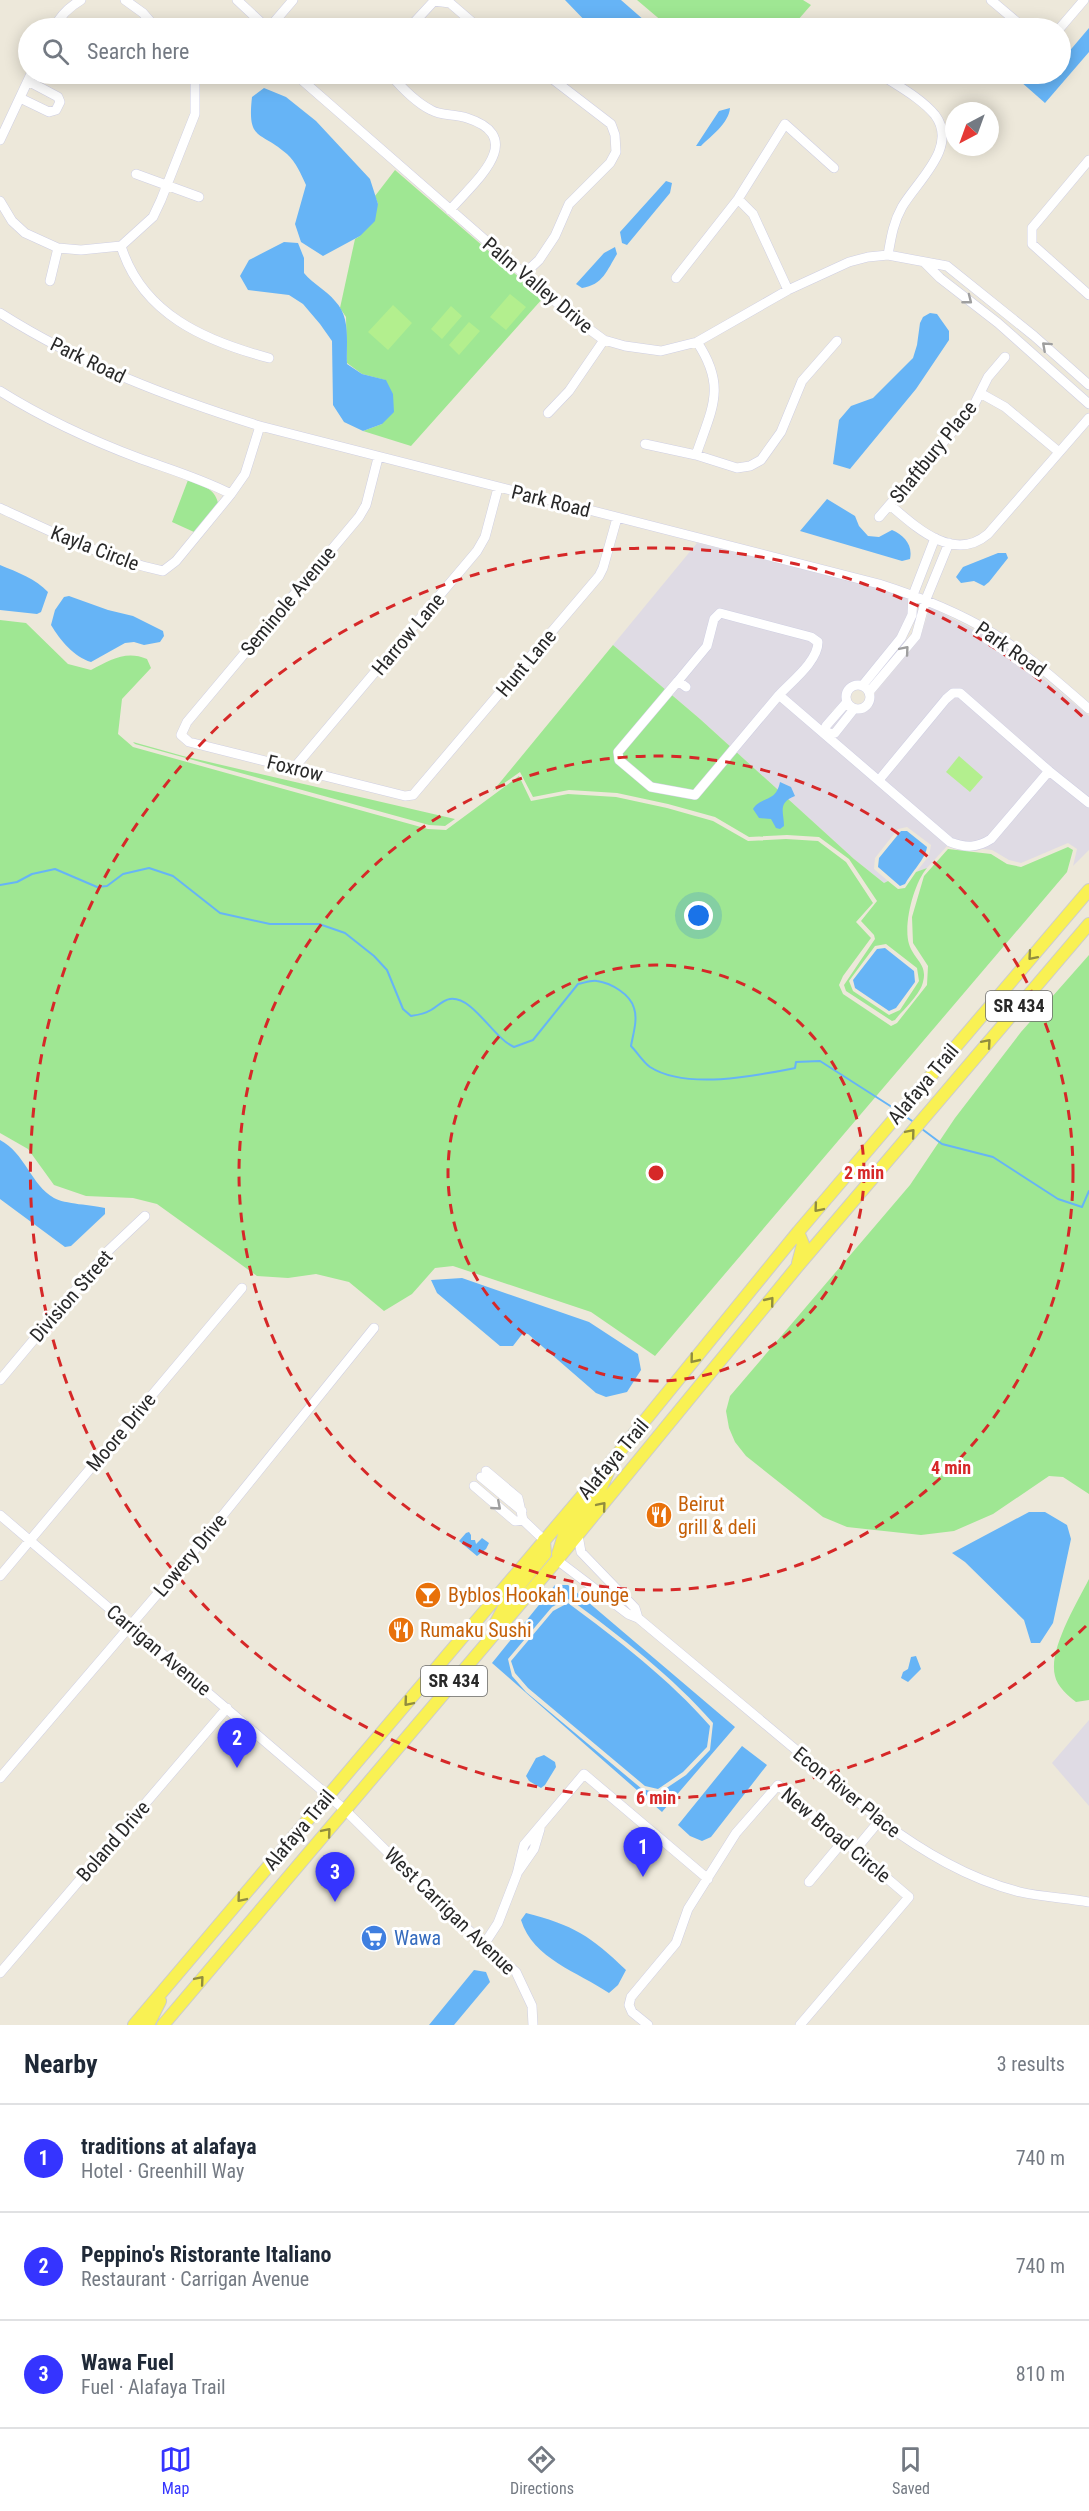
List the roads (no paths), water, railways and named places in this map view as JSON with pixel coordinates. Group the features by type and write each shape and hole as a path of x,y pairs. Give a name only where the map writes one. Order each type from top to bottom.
{"main road":[{"name":"Alafaya Trail","path":"134,2025 616,1456 798,1232 1089,890"},
{"name":"Alafaya Trail","path":"163,2025 557,1560 797,1268 1089,924"},
{"path":"1003,990 1000,1007 1004,1024"},
{"path":"797,1268 803,1244 798,1232"},
{"path":"557,1560 564,1535 598,1494 616,1456"},
{"path":"482,1648 510,1598 545,1554 544,1540"},
{"path":"148,2025 170,1982"}],"street":[{"path":"60,18 71,6 81,0"},
{"path":"125,0 147,18"},
{"path":"237,0 257,18"},
{"path":"277,18 293,0"},
{"path":"992,0 1013,18"},
{"path":"1068,18 1084,0"},
{"path":"419,18 434,1 450,3 467,18"},
{"path":"0,140 26,84"},
{"path":"20,98 49,112 56,110 60,102 58,97 39,84"},
{"path":"0,201 12,221 25,232 58,248 81,250 121,246 153,217 195,114 194,84"},
{"name":"Palm Valley Drive","path":"306,84 578,321 604,340 625,346 661,351 697,342 788,290 849,262 888,255 947,266 1012,318 1089,385"},
{"path":"399,84 431,111 478,122 494,134 497,146 494,159 450,210"},
{"path":"524,274 539,260 570,204 609,163 616,152 615,135 611,124 559,84"},
{"path":"888,255 893,226 903,206 928,170 943,139 940,124 930,110 894,84"},
{"path":"676,278 738,199 785,124 834,168"},
{"path":"1089,160 1032,228 1032,244 1089,295"},
{"path":"136,174 199,197"},
{"path":"738,199 753,214 788,290"},
{"path":"121,246 134,278 151,299 193,332 238,350 269,358"},
{"path":"50,281 58,248"},
{"path":"924,262 1089,404"},
{"name":"Park Road","path":"0,313 56,345 147,388 260,426 378,458 858,578 927,599 995,634 1033,662 1089,709"},
{"path":"1002,328 1012,318"},
{"path":"548,413 569,391 604,340"},
{"path":"645,444 696,455 738,468 750,466 761,460 781,432 802,381 837,341"},
{"path":"696,455 716,389 714,371 697,342"},
{"name":"Shaftbury Place","path":"879,517 972,409 988,377 1005,357"},
{"path":"0,391 29,410 139,458 203,480 231,494"},
{"path":"980,393 1005,406 1059,452"},
{"path":"890,505 912,524 935,538 969,546 983,538 1088,418"},
{"name":"Kayla Circle","path":"0,508 138,566 163,571 176,561 245,474 260,426"},
{"name":"Seminole Avenue","path":"181,735 186,722 359,517 366,505 378,458"},
{"name":"Harrow Lane","path":"294,768 477,551 485,537 498,488"},
{"name":"Hunt Lane","path":"413,795 599,576 617,518"},
{"path":"866,689 901,638 912,615 914,595 935,538"},
{"path":"866,689 916,636 927,599 949,543"},
{"path":"924,568 936,574"},
{"path":"720,613 811,637 818,642 818,649 814,657 779,695 695,795 651,787 619,760 618,752 682,684 707,646 714,618 720,613"},
{"path":"851,706 846,694 850,688 866,689"},
{"path":"826,734 826,726 851,706 866,707 870,700 866,689"},
{"path":"879,780 946,699 953,693 960,693 1089,803"},
{"path":"779,695 950,842 962,847 972,847 991,839 1049,771"},
{"name":"Foxrow","path":"181,735 189,742 405,796 413,795"},
{"name":"Division Street","path":"0,1380 109,1251 145,1216"},
{"name":"Moore Drive","path":"0,1576 243,1288"},
{"name":"Lowery Drive","path":"0,1778 257,1475 307,1408 374,1328"},
{"path":"484,1474 544,1540"},
{"path":"474,1486 515,1521 523,1516"},
{"name":"Carrigan Avenue","path":"0,1515 345,1810"},
{"name":"Econ River Place","path":"578,1535 581,1552 634,1608 638,1618"},
{"name":"Econ River Place","path":"557,1560 628,1614 638,1618 880,1820 917,1848 969,1875 1020,1892 1089,1902"},
{"name":"Boland Drive","path":"0,1973 227,1708"},
{"path":"485,1943 498,1923 517,1874 524,1845 584,1774 708,1879"},
{"name":"New Broad Circle","path":"648,2025 632,2012 629,2005 631,1997 676,1943 688,1909 736,1833 778,1785 909,1897 800,2025"},
{"name":"West Carrigan Avenue","path":"345,1810 446,1910 516,1972 532,2006 533,2025"},
{"path":"855,1850 880,1820"},
{"path":"809,1882 844,1840"}],"water":[{"path":"565,0 621,0 642,18 582,18"},
{"path":"1089,28 1089,52 1071,73 1071,49"},
{"path":"1023,84 1061,84 1045,103"},
{"path":"264,88 286,97 316,121 370,179 378,204 375,221 360,236 323,256 301,242 295,224 306,185 298,168 287,154 254,128 251,111 252,97"},
{"path":"730,108 729,114 719,129 701,146 696,146 719,111"},
{"path":"666,181 672,183 670,193 627,245 622,243 620,232"},
{"path":"284,242 298,243 304,258 304,273 340,307 347,330 347,364 362,374 386,380 393,394 394,412 382,424 363,431 344,422 333,405 332,341 303,304 289,295 248,290 240,276 249,260"},
{"path":"615,247 617,254 600,280 582,288 576,284 604,253"},
{"path":"930,313 937,314 949,331 949,340 916,389 850,469 833,464 839,420 851,406 873,398 913,358 920,323 923,317"},
{"path":"827,499 855,516 859,526 868,536 879,537 892,530 900,535 909,545 910,559 902,561 800,531"},
{"path":"998,553 1006,553 1008,558 984,586 974,581 961,583 956,577 963,567"},
{"path":"0,565 32,580 48,592 41,612 37,614 0,610"},
{"path":"69,596 133,616 163,631 164,636 160,642 144,645 134,642 125,643 91,662 85,660 68,647 51,625 55,610 64,597"},
{"path":"780,782 791,787 795,796 784,805 784,826 780,829 776,828 771,819 759,818 753,809 775,793"},
{"path":"901,831 907,831 927,847 918,866 905,884 900,886 878,867 879,858"},
{"path":"885,948 914,971 915,982 896,1008 889,1011 855,988 853,980 877,949"},
{"path":"0,1140 16,1153 39,1185 54,1198 64,1202 105,1208 105,1214 71,1246 65,1247 0,1199"},
{"path":"462,1278 589,1322 638,1354 641,1370 627,1392 606,1397 596,1393 528,1334 523,1333 513,1346 500,1346 437,1293 431,1280"},
{"path":"1029,1512 1045,1512 1067,1525 1071,1539 1053,1623 1040,1643 1031,1643 1024,1620 965,1562 952,1553"},
{"path":"469,1532 471,1540 475,1540 476,1544 482,1538 489,1543 486,1549 477,1556 459,1541"},
{"path":"555,1585 568,1585 735,1727 662,1812 492,1663","holes":["567,1599 663,1673 713,1723 710,1750 686,1775 659,1793 642,1789 526,1692 512,1676 508,1659 552,1607"]},
{"path":"568,1603 660,1676 710,1726 707,1747 683,1772 658,1789 645,1786 528,1688 515,1673 511,1661 553,1611"},
{"path":"916,1656 921,1669 908,1682 901,1678 903,1672 908,1669 911,1657"},
{"path":"742,1746 767,1765 711,1837 702,1841 690,1836 678,1825"},
{"path":"544,1755 555,1762 556,1767 541,1788 529,1781 526,1776 536,1758"},
{"path":"526,1913 569,1927 602,1948 626,1970 618,1985 609,1993 546,1955 527,1933 521,1920"},
{"path":"474,1970 486,1972 490,1982 454,2025 429,2025"}],"waterway":[{"path":"0,885 17,882 32,874 55,869 97,887 107,886 123,874 149,868 173,876 220,913 270,924 319,924 345,933 374,956 387,970 403,1009 411,1016 432,1010 447,1000 458,1000 475,1010 498,1035 514,1047 533,1040 578,984 597,981 614,987 632,1003 636,1017 631,1046 647,1065 665,1074 701,1080 721,1079 795,1068 796,1062 820,1061 895,1109"},
{"path":"902,1114 915,1123"},
{"path":"922,1129 942,1144 993,1157 1058,1199 1082,1207 1089,1191"}],"place":[{"name":"Beirut grill & deli","path":"659,1515"},
{"name":"Byblos Hookah Lounge","path":"428,1595"},
{"name":"Rumaku Sushi","path":"401,1630"},
{"name":"Peppino's Ristorante Italiano","path":"237,1768"},
{"name":"traditions at alafaya","path":"643,1877"},
{"name":"Wawa Fuel","path":"335,1902"},
{"name":"Wawa","path":"374,1938"}]}
